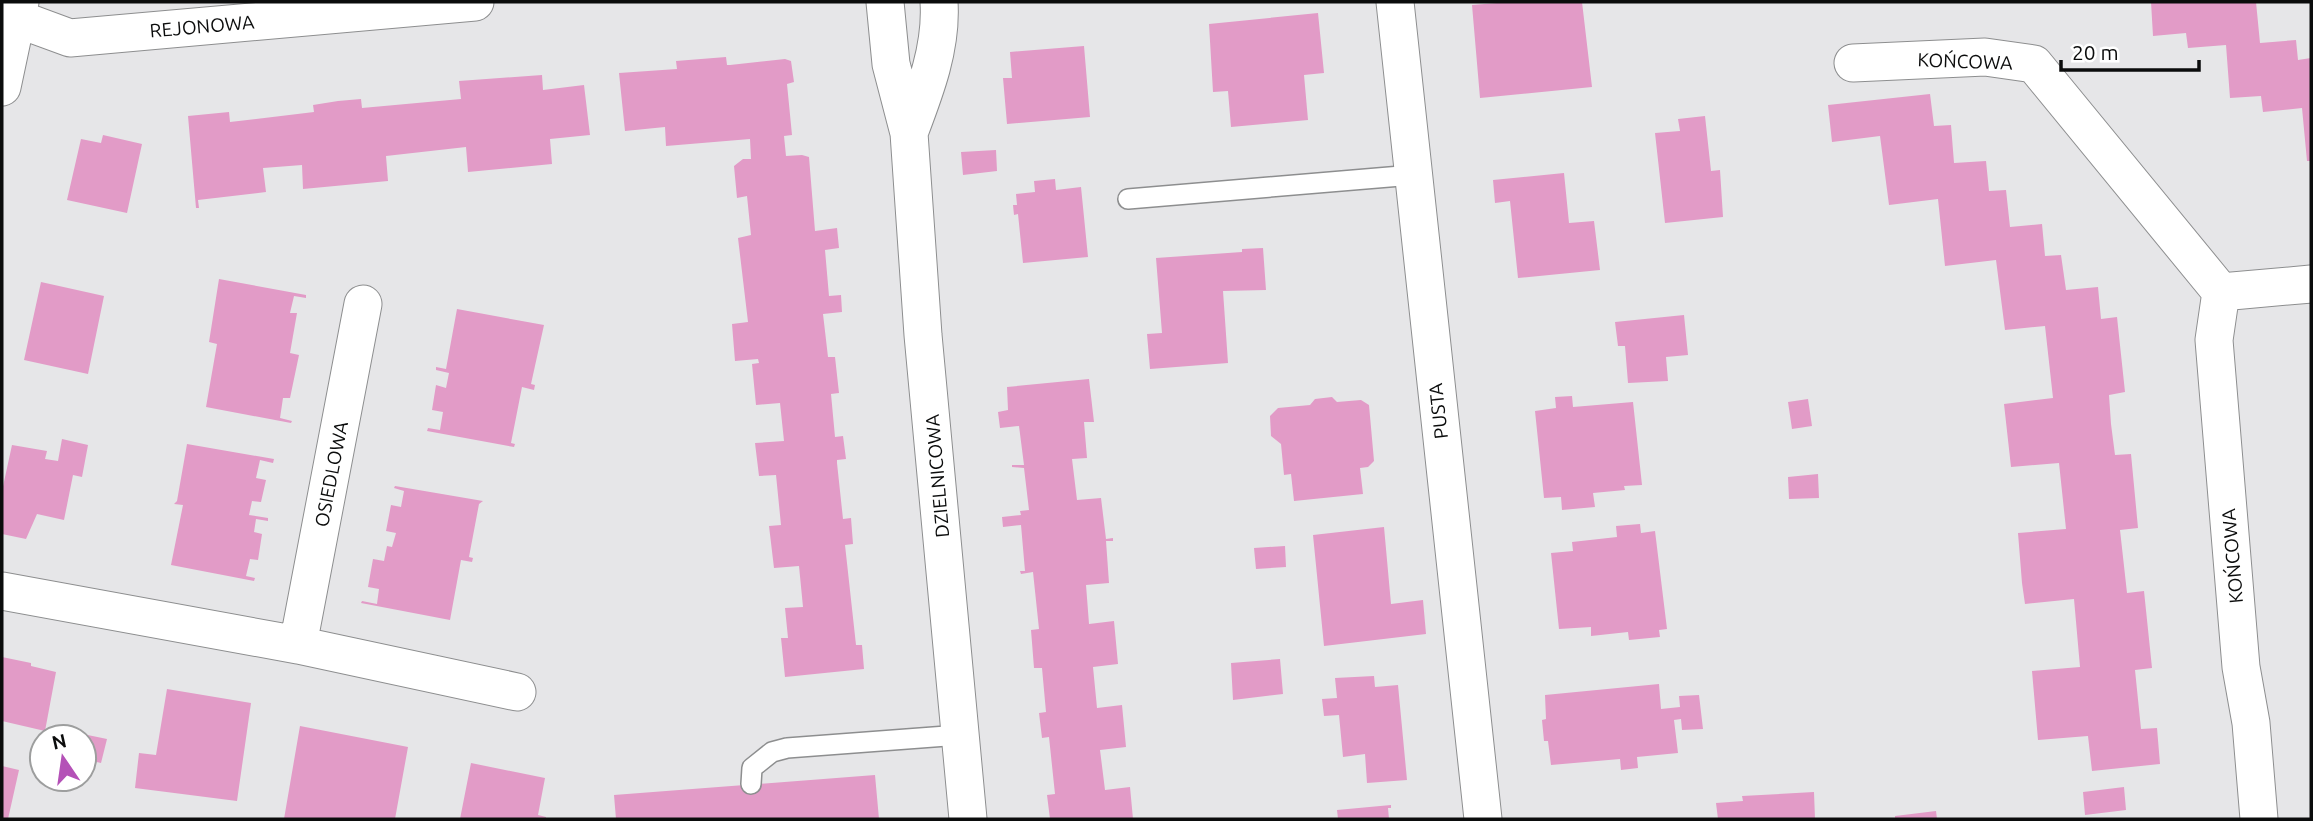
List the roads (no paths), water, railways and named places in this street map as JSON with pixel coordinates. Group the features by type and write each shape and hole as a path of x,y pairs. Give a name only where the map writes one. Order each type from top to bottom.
{"street":[{"name":"REJONOWA","path":"13,11 70,38 475,2"},
{"name":"DZIELNICOWA","path":"885,2 891,64 909,133 923,335 968,819"},
{"name":"DZIELNICOWA","path":"909,133 926,88 941,27 939,2"},
{"name":"PUSTA","path":"1395,2 1483,819"},
{"path":"2,88 13,11"},
{"name":"KOŃCOWA","path":"1853,62 1985,57 2034,64 2221,292 2214,340 2241,667 2251,723 2259,819"},
{"path":"2221,292 2311,284"},
{"name":"OSIEDLOWA","path":"298,645 363,304"},
{"path":"2,591 298,645 517,692"}],"lane":[{"path":"1128,199 1413,175"},
{"path":"751,784 752,768 761,759 772,752 788,748 960,735"}]}
